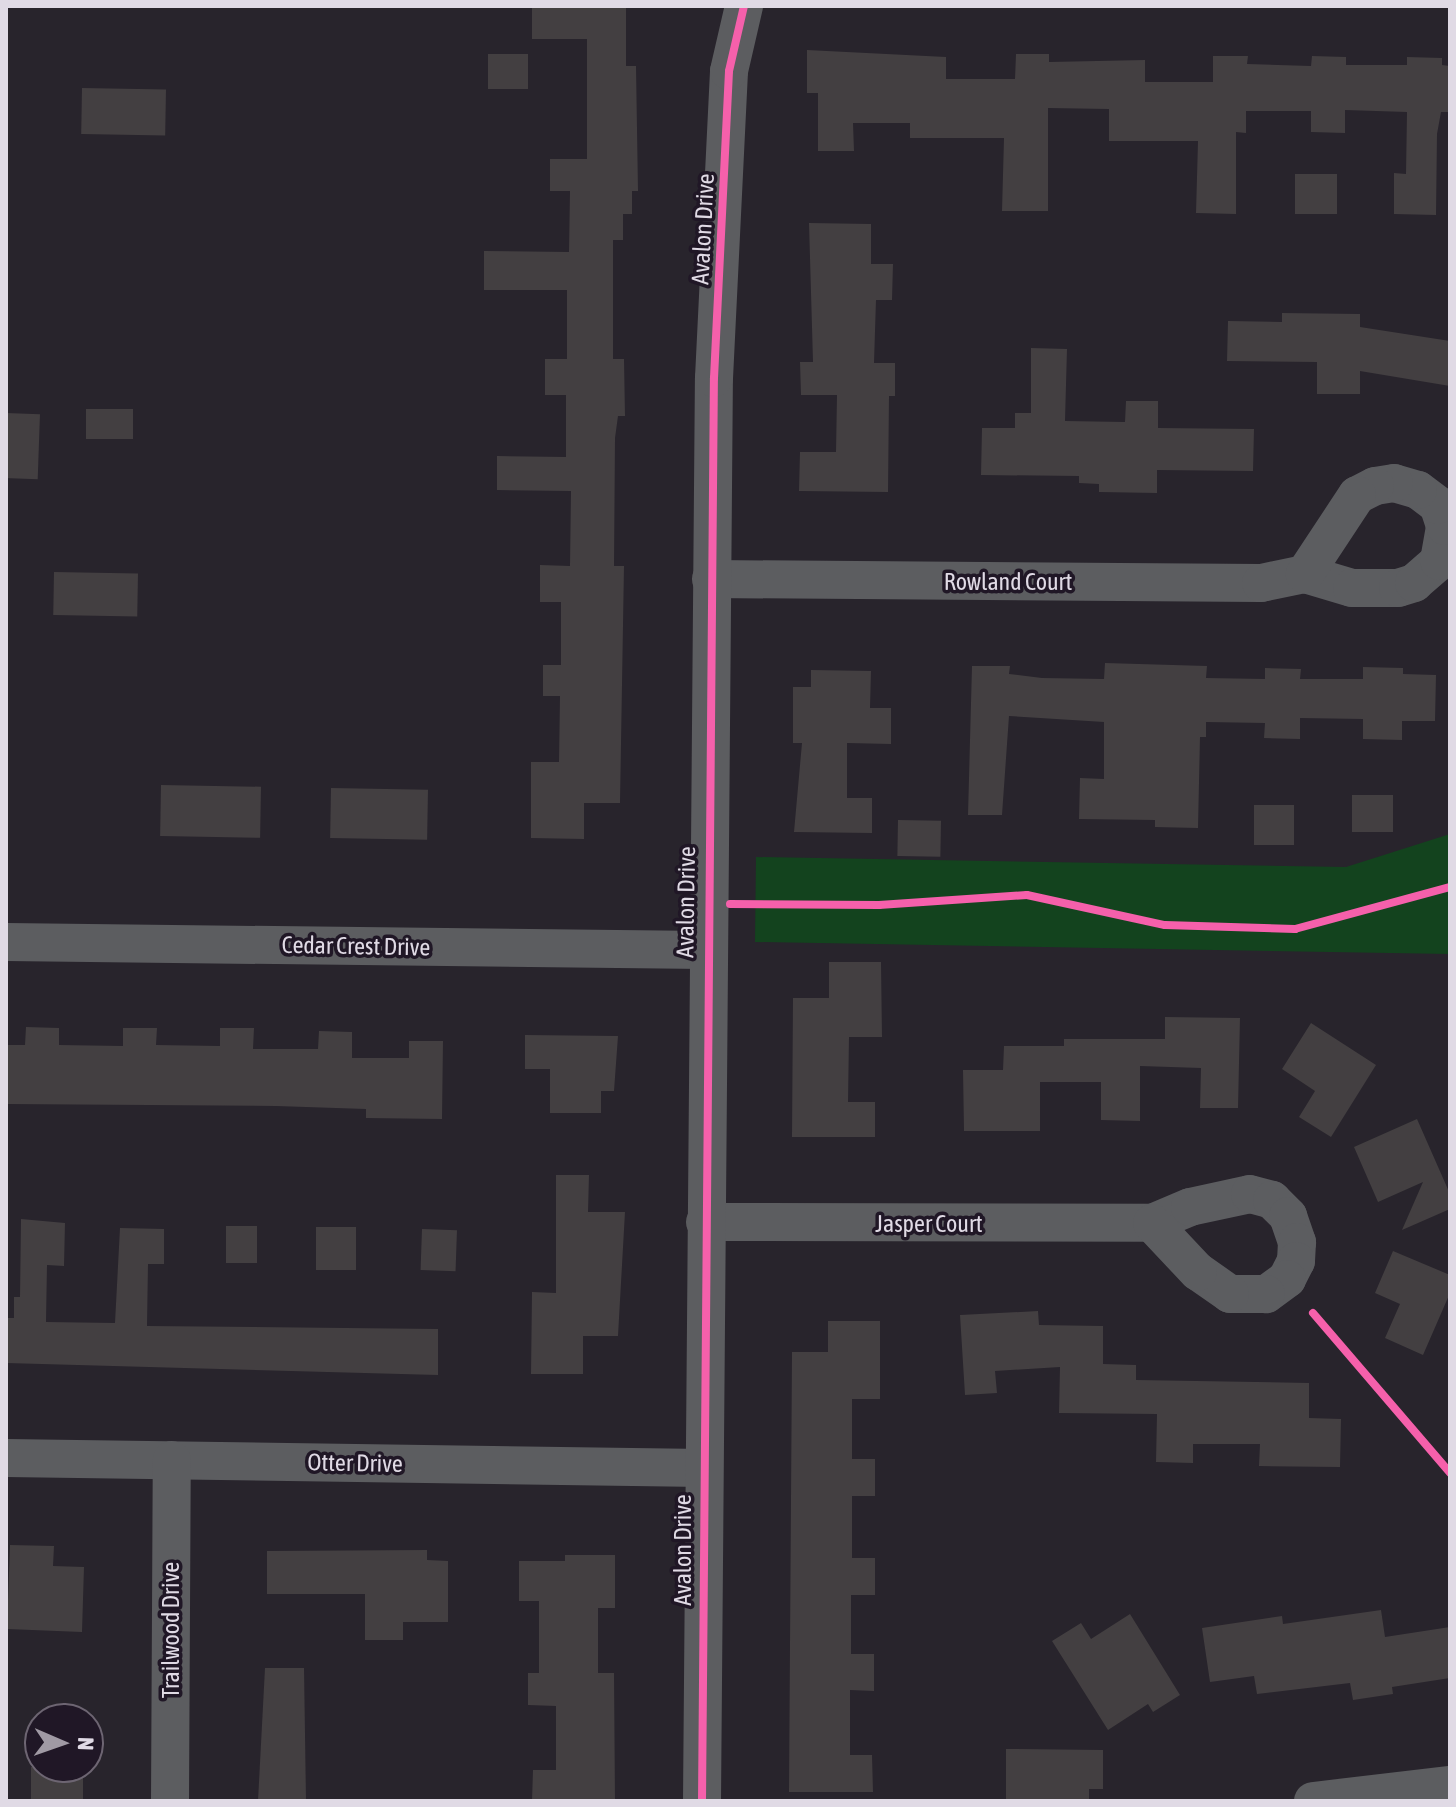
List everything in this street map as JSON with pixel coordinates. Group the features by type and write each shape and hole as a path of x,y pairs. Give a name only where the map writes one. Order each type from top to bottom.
{"street":[{"name":"Avalon Drive","path":"702,1801 705,950 714,378 729,71 744,6"},
{"name":"Rowland Court","path":"711,579 1261,583 1305,574"},
{"name":"Cedar Crest Drive","path":"6,942 705,950"},
{"name":"Jasper Court","path":"705,1222 1152,1223"},
{"name":"Otter Drive","path":"6,1458 704,1468"},
{"name":"Trailwood Drive","path":"170,1801 172,1460"},
{"path":"1313,1801 1450,1785"}],"green space":[{"path":"1450,834 1450,954 755,942 756,857 1346,867"}],"building":[{"path":"532,6 626,6 626,66 636,66 638,191 632,191 632,214 623,214 623,240 613,240 613,359 624,359 625,416 618,416 615,438 614,566 624,566 620,803 584,803 584,839 531,838 531,762 559,762 560,696 543,696 543,665 561,665 561,602 540,602 540,565 570,566 571,491 497,490 497,456 566,457 566,395 545,395 545,359 567,359 567,290 484,290 484,251 569,252 570,191 550,191 550,159 587,159 587,39 532,39"},
{"path":"807,50 946,57 946,79 1015,79 1016,54 1049,54 1049,62 1145,60 1145,82 1213,82 1213,56 1248,56 1247,64 1311,66 1312,56 1346,57 1346,65 1407,65 1407,57 1442,58 1442,65 1450,66 1450,112 1441,112 1437,134 1436,215 1394,214 1394,173 1406,174 1407,112 1345,110 1345,133 1311,132 1311,111 1246,111 1246,133 1236,132 1236,214 1196,213 1198,141 1109,141 1109,109 1048,108 1048,211 1002,211 1004,138 910,138 910,123 853,123 854,151 818,151 818,93 807,93"},
{"path":"488,54 528,54 528,89 488,89"},
{"path":"82,88 166,89 165,135 81,134"},
{"path":"1295,174 1337,174 1337,214 1295,214"},
{"path":"809,223 871,224 871,264 893,264 892,300 876,300 874,363 895,363 895,396 889,396 888,492 799,491 800,452 836,452 837,395 801,395 800,362 813,362"},
{"path":"1282,313 1360,314 1360,327 1450,341 1450,386 1360,371 1360,394 1317,394 1317,362 1227,361 1228,321 1282,322"},
{"path":"1031,348 1067,349 1065,421 1125,422 1126,401 1158,401 1158,428 1254,429 1253,471 1157,470 1157,493 1099,492 1099,484 1079,483 1079,476 981,475 982,428 1015,428 1015,413 1031,413"},
{"path":"86,409 133,409 133,439 86,439"},
{"path":"6,413 40,414 38,479 6,478"},
{"path":"54,572 138,573 137,616 53,615"},
{"path":"1105,663 1207,666 1206,678 1265,679 1265,668 1301,669 1300,679 1363,679 1363,667 1403,668 1403,674 1436,675 1435,721 1402,721 1402,740 1363,739 1363,719 1300,718 1300,739 1264,738 1265,723 1206,722 1206,737 1200,737 1198,828 1155,827 1155,820 1079,819 1080,778 1104,779 1104,722 1009,716 1002,815 968,815 972,666 1010,666 1009,674 1042,678 1104,679"},
{"path":"811,670 871,671 870,708 891,708 891,744 847,743 847,798 872,798 872,833 794,832 802,743 793,743 793,687 811,687"},
{"path":"161,785 261,787 260,838 160,836"},
{"path":"331,788 428,790 427,840 330,838"},
{"path":"1352,795 1393,795 1393,832 1352,832"},
{"path":"1254,805 1294,805 1294,845 1254,845"},
{"path":"898,820 941,821 940,857 897,856"},
{"path":"829,962 881,962 882,1037 849,1037 848,1102 875,1102 875,1137 792,1137 793,998 829,998"},
{"path":"1165,1017 1240,1018 1238,1108 1200,1108 1201,1068 1140,1066 1140,1121 1101,1120 1101,1082 1040,1082 1040,1131 964,1131 963,1070 1003,1070 1004,1046 1064,1046 1064,1039 1165,1039"},
{"path":"1311,1023 1376,1065 1331,1137 1299,1117 1315,1091 1282,1069"},
{"path":"26,1027 59,1028 59,1045 123,1046 123,1028 157,1028 156,1045 220,1046 220,1028 254,1028 253,1049 318,1049 319,1031 352,1032 352,1058 409,1058 409,1041 443,1041 442,1119 366,1118 366,1109 6,1104 6,1045 25,1045"},
{"path":"525,1035 618,1036 614,1091 601,1091 601,1113 550,1113 550,1069 525,1069"},
{"path":"1417,1119 1450,1194 1450,1209 1402,1230 1423,1182 1378,1202 1354,1147"},
{"path":"556,1175 589,1175 588,1212 625,1212 618,1336 583,1336 583,1374 531,1374 532,1292 556,1293"},
{"path":"21,1219 65,1223 64,1266 47,1265 46,1322 115,1323 120,1228 164,1229 164,1264 148,1264 147,1326 438,1329 438,1375 6,1363 6,1318 14,1318 14,1297 20,1297"},
{"path":"226,1226 257,1226 257,1263 226,1263"},
{"path":"316,1227 356,1227 356,1270 316,1270"},
{"path":"422,1229 457,1230 456,1271 421,1270"},
{"path":"1393,1251 1450,1275 1450,1293 1423,1355 1385,1338 1400,1304 1375,1293"},
{"path":"1038,1311 1039,1325 1103,1326 1103,1364 1136,1365 1136,1380 1309,1383 1309,1418 1341,1419 1340,1467 1259,1466 1260,1444 1193,1444 1193,1463 1156,1462 1157,1414 1059,1413 1060,1367 995,1371 997,1393 965,1395 960,1315"},
{"path":"828,1321 880,1321 880,1399 852,1399 852,1459 875,1459 875,1496 852,1496 852,1558 875,1558 875,1595 851,1595 851,1654 874,1654 874,1691 850,1690 850,1755 872,1755 873,1792 789,1792 792,1352 828,1352"},
{"path":"10,1545 54,1546 53,1566 84,1567 82,1632 7,1629"},
{"path":"427,1550 427,1560 448,1561 448,1622 403,1622 403,1640 365,1640 365,1594 267,1594 267,1551"},
{"path":"565,1555 615,1555 615,1608 598,1608 598,1673 614,1673 615,1801 532,1801 533,1770 556,1770 556,1706 528,1705 528,1673 539,1673 539,1601 519,1601 519,1561 565,1561"},
{"path":"1381,1610 1385,1637 1450,1627 1450,1678 1392,1687 1393,1694 1353,1700 1350,1683 1257,1694 1254,1676 1210,1682 1202,1628 1282,1616 1283,1624"},
{"path":"1130,1614 1180,1695 1153,1712 1148,1704 1108,1730 1052,1641 1081,1623 1091,1639"},
{"path":"265,1668 304,1668 306,1801 258,1801"},
{"path":"1006,1749 1103,1750 1103,1789 1089,1789 1089,1801 1006,1801"},
{"path":"31,1783 83,1783 83,1801 31,1801"}],"cycle path":[{"path":"702,1801 714,378 729,71 744,6"},
{"path":"730,904 879,905 1027,895 1165,925 1295,929 1450,887"},
{"path":"1313,1313 1450,1473"}]}
